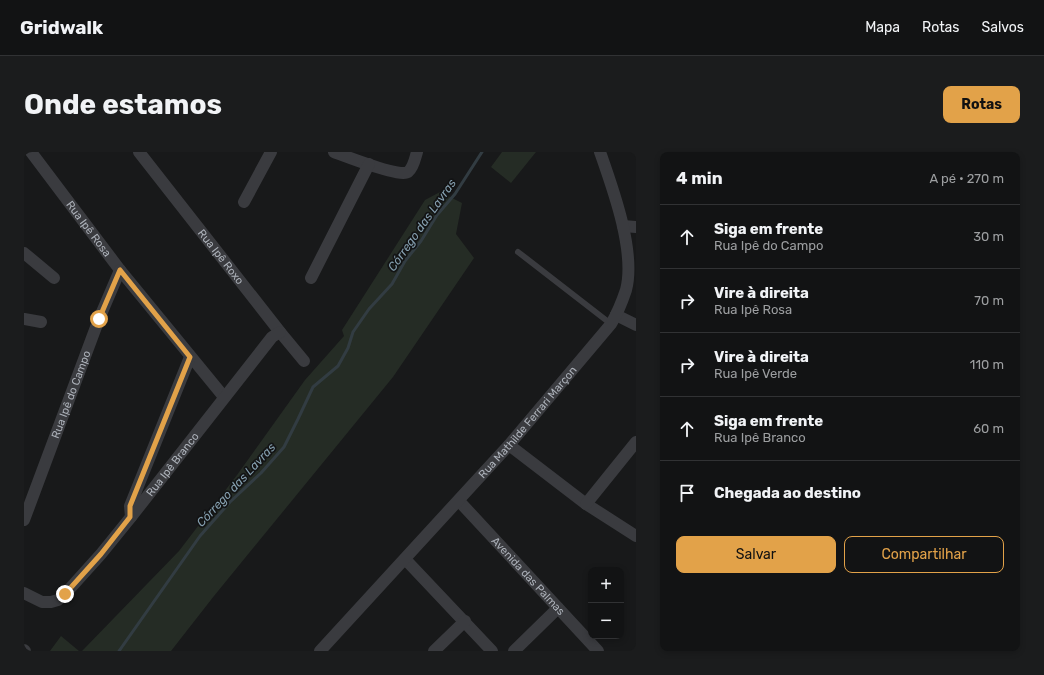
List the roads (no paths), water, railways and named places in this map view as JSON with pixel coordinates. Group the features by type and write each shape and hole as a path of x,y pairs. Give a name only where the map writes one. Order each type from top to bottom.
{"street":[{"name":"Rua Ipê Rosa","path":"31,152 120,270 224,397"},
{"name":"Rua Ipê Roxo","path":"139,152 304,361"},
{"path":"244,202 271,152"},
{"path":"334,152 402,173 405,173 410,169 417,152"},
{"name":"Rua Mathilde Ferrari Marçon","path":"320,651 509,445 614,320 626,289 629,269 627,244 620,211 600,152"},
{"path":"311,278 369,164"},
{"path":"623,226 636,227"},
{"path":"24,253 54,278"},
{"name":"Rua Ipê do Campo","path":"24,520 99,319 120,270"},
{"path":"24,319 41,322"},
{"path":"614,320 636,325"},
{"name":"Rua Ipê Branco","path":"24,593 42,602 58,600 65,594 101,554 272,336 280,332"},
{"path":"130,517 130,506 190,357"},
{"path":"586,504 636,442"},
{"path":"509,445 586,504 636,536"},
{"name":"Avenida das Palmas","path":"459,501 598,651"},
{"path":"405,559 492,651"},
{"path":"514,651 558,608"},
{"path":"434,651 465,621"}],"lane":[{"path":"518,252 614,320"}],"waterway":[{"name":"Córrego das Lavras","path":"119,651 200,536 230,502 261,473 284,447 313,387 338,366 348,348 353,332 369,309 392,284 405,261 421,241 437,215 455,194 482,152"}]}
